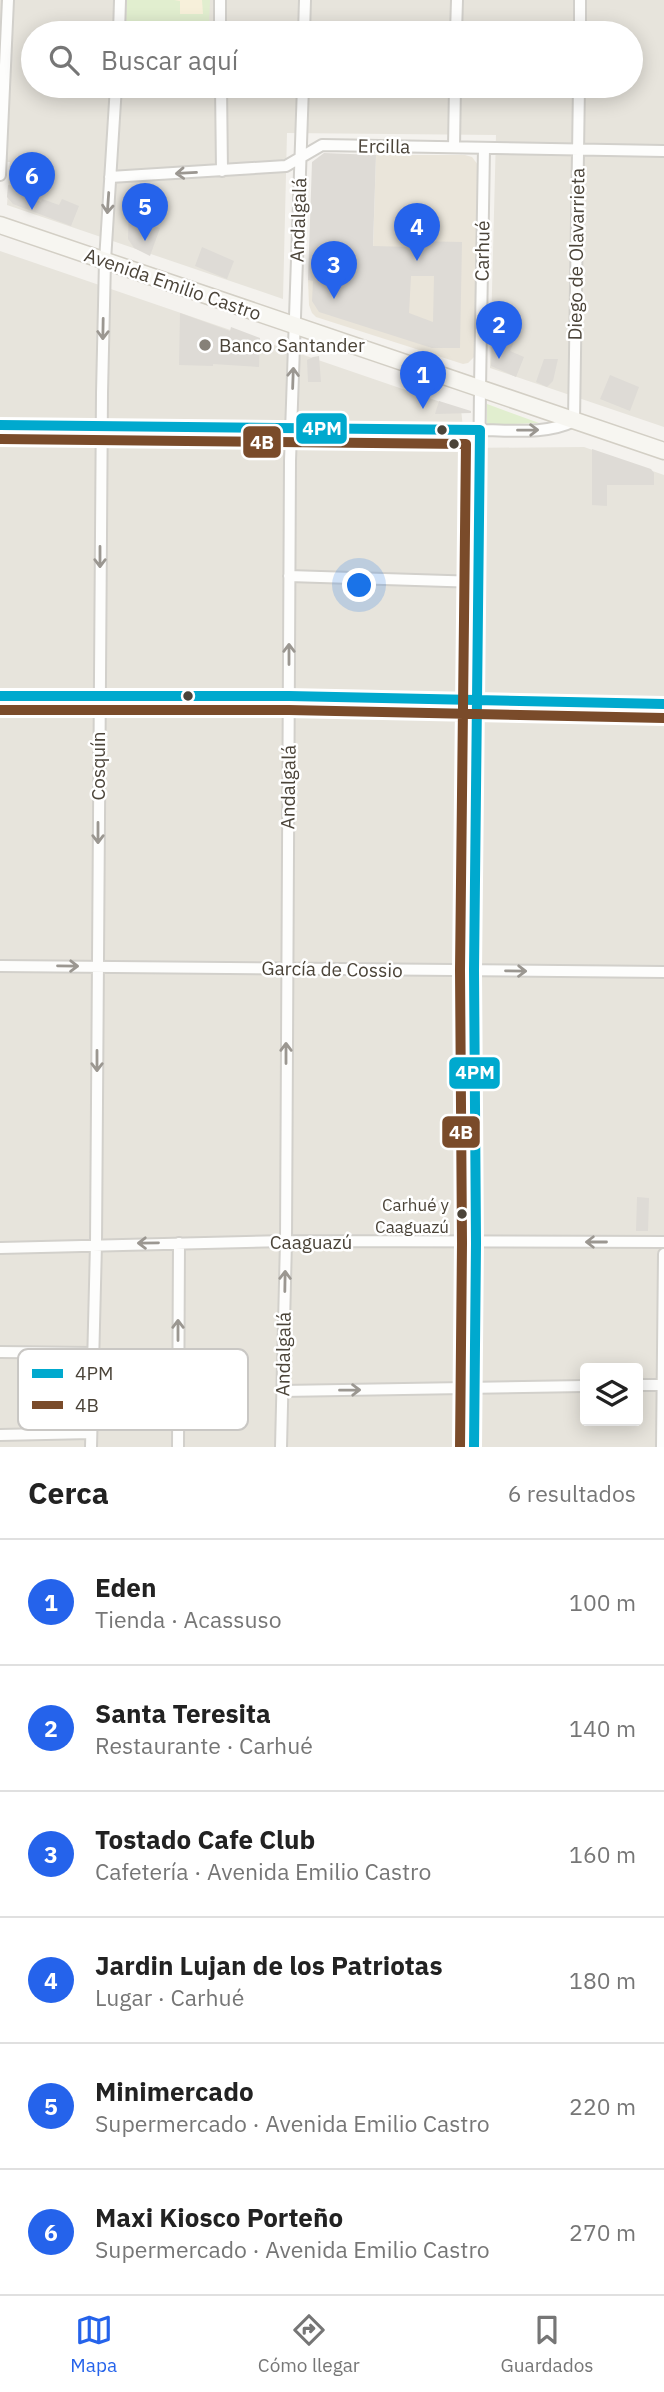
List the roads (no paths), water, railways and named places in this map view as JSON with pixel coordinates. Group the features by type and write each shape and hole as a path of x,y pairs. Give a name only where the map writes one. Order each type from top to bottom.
{"main road":[{"name":"Avenida Emilio Castro","path":"0,225 664,451"}],"street":[{"path":"0,173 8,0"},
{"path":"119,21 120,0"},
{"path":"220,0 220,21"},
{"path":"304,21 305,0"},
{"path":"456,21 457,0"},
{"path":"580,0 580,21"},
{"name":"Cosquín","path":"93,1349 101,426 105,261 115,98"},
{"path":"221,98 222,171"},
{"name":"Andalgalá","path":"281,1447 286,1241 291,429 303,98"},
{"path":"454,148 455,98"},
{"name":"Diego de Olavarrieta","path":"574,421 579,98"},
{"name":"Ercilla","path":"110,177 286,166 322,145 664,151"},
{"name":"Carhué","path":"474,1447 474,970 484,148"},
{"path":"0,425 544,430 562,427 574,421"},
{"path":"289,576 479,582"},
{"path":"0,696 289,696 664,704"},
{"name":"García de Cossio","path":"0,966 664,972"},
{"name":"Caaguazú","path":"0,1248 286,1241 664,1242"},
{"path":"178,1349 179,1243"},
{"path":"662,1447 664,1254"},
{"path":"0,1352 18,1352"},
{"path":"643,1385 664,1385"},
{"path":"282,1391 580,1386"},
{"name":"Cosquín","path":"91,1430 91,1447"},
{"path":"0,1435 91,1433"}],"place":[{"name":"Maxi Kiosco Porteño","path":"32,210"},
{"name":"Minimercado","path":"145,241"},
{"name":"Jardin Lujan de los Patriotas","path":"417,261"},
{"name":"Tostado Cafe Club","path":"334,299"},
{"name":"Banco Santander","path":"205,345"},
{"name":"Santa Teresita","path":"499,359"},
{"name":"Eden","path":"423,409"},
{"name":"Carhué y Caaguazú","path":"462,1214"}]}
